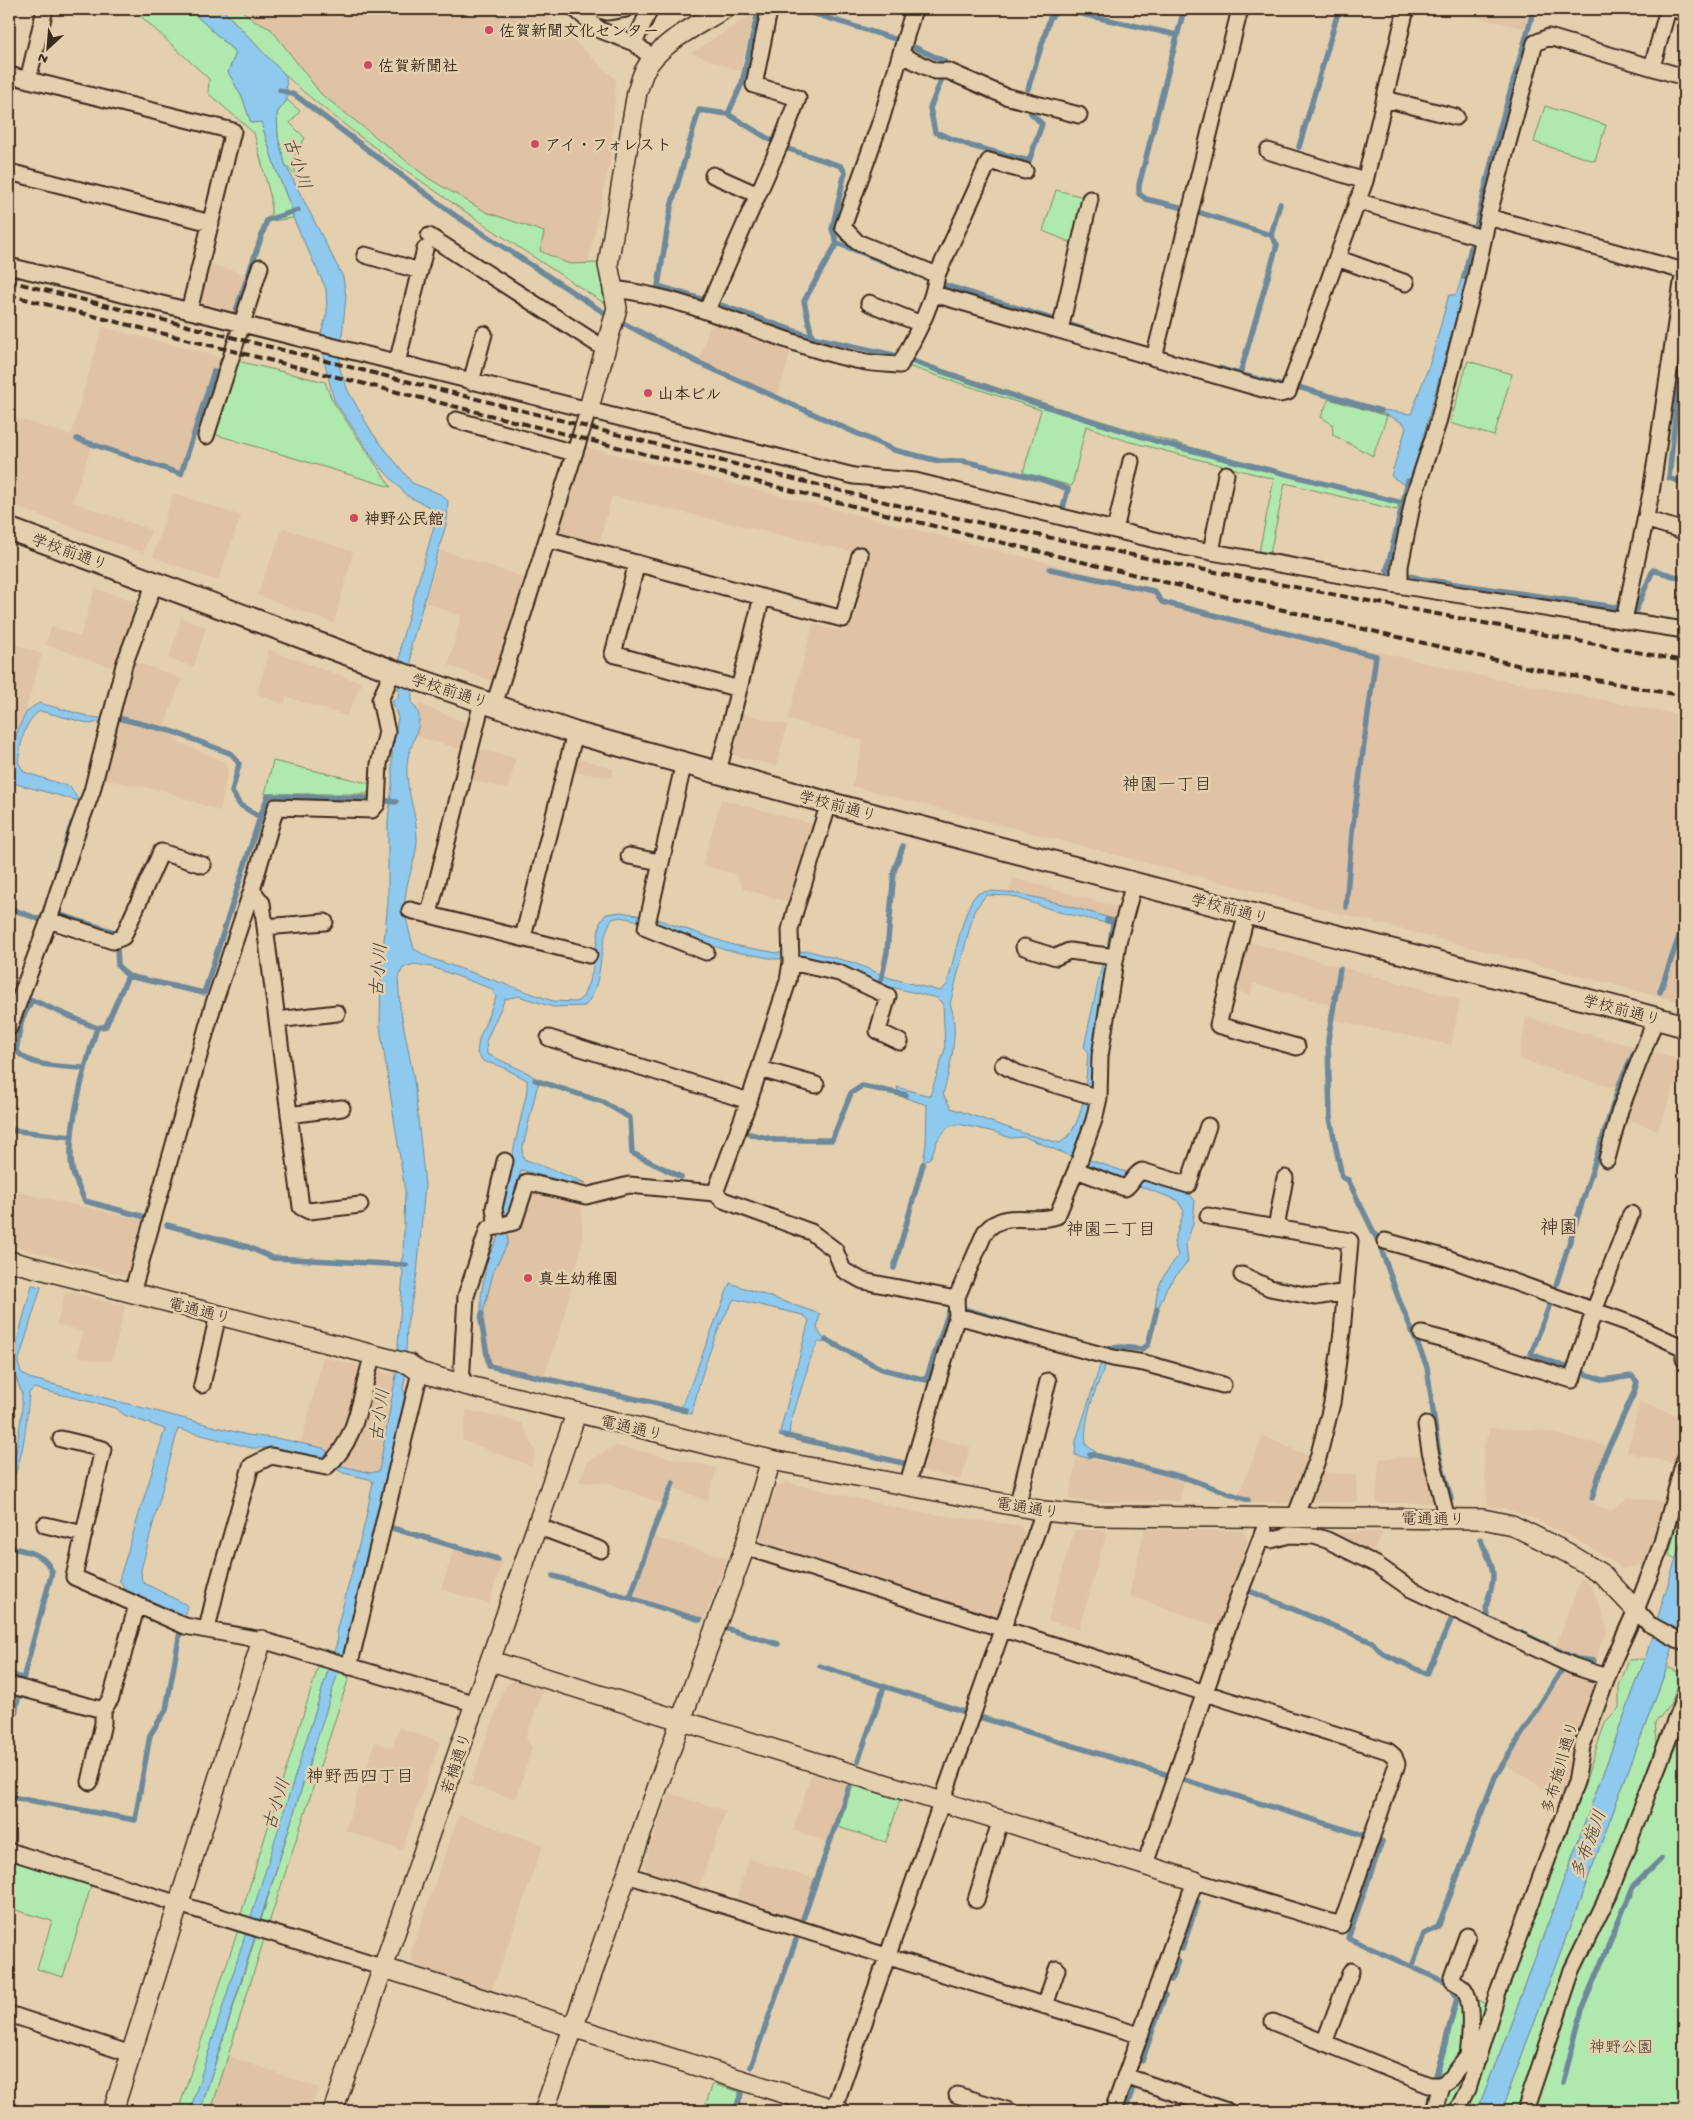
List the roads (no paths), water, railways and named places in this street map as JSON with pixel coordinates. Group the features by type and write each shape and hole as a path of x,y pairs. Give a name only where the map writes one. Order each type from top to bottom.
{"main road":[{"name":"学校前通り","path":"9,529 393,671 575,733 829,803 1684,1026"}],"street":[{"path":"28,80 45,9"},
{"path":"575,9 600,30 634,43 653,58"},
{"path":"595,9 607,12 626,9"},
{"path":"634,43 650,9"},
{"path":"429,914 488,703 546,539 588,411 617,308 608,265 637,92 644,71 653,58 666,46 724,9"},
{"path":"707,310 758,195 798,98 754,85 769,11 765,9"},
{"path":"914,9 870,155 843,227 857,242 937,275"},
{"path":"1156,351 1240,9"},
{"path":"934,294 1061,323 1156,351 1280,394 1290,387 1365,181 1406,9"},
{"path":"1652,67 1668,9"},
{"path":"1673,9 1684,12"},
{"path":"1399,576 1414,496 1439,417 1474,280 1475,236 1488,217 1535,43 1549,37 1684,77"},
{"path":"901,55 935,71 948,71 1005,96 1079,115"},
{"path":"9,75 234,131 189,311"},
{"path":"1385,99 1456,117"},
{"path":"1268,151 1365,181"},
{"path":"613,289 642,292 707,310 805,345 866,362 900,365 921,324 934,294 937,275 989,162 1025,172"},
{"path":"9,172 211,223"},
{"path":"713,175 758,195"},
{"path":"1061,323 1090,199"},
{"path":"1357,201 1475,236"},
{"path":"1488,217 1684,270 1659,441 1625,612"},
{"path":"398,363 427,243 605,349"},
{"path":"365,255 420,271"},
{"path":"1337,258 1406,283"},
{"path":"9,266 854,476 914,481 1211,552 1399,576 1625,612 1684,630"},
{"path":"206,436 260,267"},
{"path":"869,303 921,324"},
{"path":"471,382 484,334"},
{"path":"456,420 574,453"},
{"path":"1115,530 1131,461"},
{"path":"1211,552 1226,474"},
{"path":"1645,519 1684,531"},
{"path":"546,539 843,619 860,555"},
{"path":"636,563 614,654 739,689"},
{"path":"9,1023 49,920 92,792 124,665 155,582"},
{"path":"718,772 762,597"},
{"path":"132,1293 213,1006 252,890 276,807 372,810 377,799 379,764 387,732 380,700 393,671"},
{"path":"522,937 575,733"},
{"path":"684,762 646,928 706,952"},
{"path":"715,1193 760,1069 788,980 791,956 790,930 794,911 829,803"},
{"path":"49,920 113,941 123,938 161,852 203,865"},
{"path":"629,856 660,862"},
{"path":"907,1486 957,1316 956,1299 985,1232 992,1224 1004,1218 1047,1219 1057,1216 1079,1161 1094,1120 1099,1098 1100,1056 1109,956 1118,942 1134,883"},
{"path":"252,890 262,903 301,1207 309,1211 360,1205"},
{"path":"410,910 589,955"},
{"path":"1247,913 1218,1025 1297,1047"},
{"path":"265,928 325,922"},
{"path":"1024,947 1056,957 1069,951 1109,956"},
{"path":"791,956 839,973 888,996 878,1031 900,1042"},
{"path":"277,1020 337,1013"},
{"path":"1607,1159 1620,1110 1656,1018"},
{"path":"549,1038 749,1101"},
{"path":"1003,1065 1017,1073 1099,1098"},
{"path":"760,1069 816,1085"},
{"path":"289,1115 342,1108"},
{"path":"1079,1161 1125,1188 1129,1186 1138,1172 1142,1171 1188,1185 1208,1126"},
{"path":"497,1227 494,1208 505,1161"},
{"path":"1276,1228 1285,1178"},
{"path":"461,1384 466,1296 488,1229 514,1222 527,1182 586,1196 629,1185 715,1193 723,1200 811,1232 835,1250 843,1270 863,1281 956,1299"},
{"path":"1422,1334 1460,1344 1572,1380 1594,1310 1631,1214"},
{"path":"1208,1216 1350,1241 1346,1292 1332,1403 1318,1458 1295,1517"},
{"path":"1385,1240 1447,1258 1594,1310 1676,1343 1684,1348 1684,1360"},
{"name":"電通通り","path":"9,1261 373,1355 461,1384 576,1414 771,1460 1017,1507 1092,1516 1483,1519 1512,1525 1568,1553 1602,1574 1636,1610"},
{"path":"1242,1275 1270,1288 1315,1297 1346,1292"},
{"path":"202,1385 218,1315"},
{"path":"957,1316 1224,1385"},
{"path":"207,1629 217,1586 251,1466 270,1456 332,1462 344,1448 361,1406 373,1355"},
{"path":"349,1667 407,1365"},
{"path":"1017,1507 1048,1381"},
{"name":"若楠通り","path":"333,2111 576,1414"},
{"path":"1426,1425 1430,1451 1447,1519"},
{"path":"61,1439 103,1449 74,1577 186,1626 262,1640 476,1704"},
{"path":"544,2111 681,1720 745,1548 771,1460"},
{"name":"多布施川通り","path":"1457,2111 1468,2090 1473,2057 1576,1782 1582,1746 1607,1677 1661,1546 1684,1460"},
{"path":"9,1850 835,2111 887,1956 1044,1511"},
{"path":"1145,1864 1205,1691 1270,1517"},
{"path":"45,1525 84,1534"},
{"path":"537,1526 601,1550"},
{"path":"1261,1538 1272,1540 1289,1535 1314,1536 1327,1540 1377,1566 1411,1589 1573,1666 1607,1677"},
{"path":"491,1661 1341,1925 1397,1764 1394,1756 1388,1751 1205,1691 745,1548"},
{"path":"90,1782 103,1722 103,1710 112,1698 137,1606"},
{"path":"1636,1610 1648,1624 1684,1643"},
{"path":"113,2111 262,1640"},
{"path":"9,1686 103,1710"},
{"path":"1524,2111 1572,1970 1609,1894 1684,1698"},
{"path":"976,1900 1000,1819"},
{"path":"627,1875 1139,2035"},
{"path":"1113,2111 1195,1881"},
{"path":"1434,2111 1441,2086 1473,2057 1466,1994 1463,1988 1452,1980 1467,1936"},
{"path":"1045,2006 1057,1969"},
{"path":"1324,2043 1351,1971"},
{"path":"9,2014 132,2054"},
{"path":"1274,2022 1429,2085 1441,2086"},
{"path":"1125,2076 1227,2111"},
{"path":"1448,2111 1468,2090"},
{"path":"957,2094 985,2107 1010,2111"}],"water":[{"path":"189,9 222,9 286,76 287,100 277,113 278,137 285,164 343,277 346,297 339,366 348,391 373,434 412,483 440,494 448,501 447,521 411,646 412,703 417,709 419,722 408,757 407,777 416,826 417,844 406,892 405,913 414,949 430,958 553,1001 576,1002 583,997 592,973 600,923 606,914 621,912 653,918 733,945 777,953 809,951 854,963 890,978 940,991 947,985 967,911 976,895 986,891 1021,894 1114,919 1115,923 1110,924 1059,912 1012,896 986,895 974,911 950,1004 954,1025 953,1049 943,1094 951,1108 1026,1134 1060,1143 1069,1135 1080,1114 1085,1088 1088,1051 1084,1047 1102,965 1110,963 1087,1159 1189,1193 1195,1201 1193,1224 1186,1244 1188,1261 1167,1287 1155,1316 1156,1297 1160,1283 1178,1256 1174,1242 1184,1211 1177,1200 1088,1167 1068,1155 1025,1137 1010,1138 995,1132 958,1124 948,1127 938,1139 931,1157 923,1164 926,1144 927,1105 900,1096 897,1087 930,1096 945,1049 943,1004 937,998 882,985 851,969 807,957 775,959 725,950 657,925 621,917 612,919 607,929 596,986 585,1006 553,1007 518,996 505,999 486,1041 487,1054 528,1073 540,1081 522,1151 524,1159 586,1183 570,1183 521,1170 508,1215 508,1243 494,1270 481,1320 481,1296 487,1260 500,1233 500,1209 527,1091 527,1080 502,1067 483,1061 477,1053 479,1039 496,997 492,989 432,967 414,964 403,968 398,978 400,1007 414,1080 425,1185 417,1274 407,1325 403,1389 407,1396 348,1641 200,2111 190,2111 338,1639 336,1632 365,1522 373,1482 369,1479 343,1473 319,1457 276,1448 252,1448 178,1429 141,1570 142,1582 187,1605 186,1613 183,1615 128,1592 119,1580 165,1429 124,1415 116,1408 34,1388 29,1393 21,1454 9,1489 9,1474 16,1452 22,1411 22,1394 11,1364 32,1285 41,1287 18,1363 21,1372 29,1378 247,1435 281,1439 323,1448 342,1466 370,1473 379,1471 396,1375 403,1272 400,1264 403,1256 405,1191 380,1026 381,970 388,902 388,821 392,785 392,751 398,718 392,700 398,698 401,643 436,519 430,507 407,496 376,462 334,400 323,356 321,334 327,313 326,289 293,218 293,212 275,167 261,122 251,123 243,99 228,72 236,53"},
{"path":"1464,270 1469,270 1409,488 1391,476 1406,428 1403,423 1375,409 1411,414 1431,360 1449,295 1457,293"},
{"path":"39,703 91,717 106,719 91,724 40,711 34,715 26,727 18,762 24,772 70,787 79,801 9,782 11,756 19,729 26,713"},
{"path":"730,1283 820,1314 817,1328 822,1337 832,1343 818,1342 811,1357 787,1438 779,1436 809,1320 803,1315 734,1299 720,1325 709,1355 692,1414 680,1412 679,1409 684,1402"},
{"path":"1101,1363 1105,1366 1097,1385 1086,1425 1086,1445 1096,1452 1096,1455 1088,1458 1075,1455 1076,1441"},
{"name":"多布施川","path":"1684,1532 1684,1606 1667,1667 1501,2111 1477,2111 1508,2032 1645,1659"}],"waterway":[{"path":"799,9 898,40"},
{"path":"1059,9 1177,35"},
{"path":"1028,89 1050,18 1059,9"},
{"path":"1184,9 1139,185 1139,194 1146,199 1184,208"},
{"path":"1299,147 1339,9"},
{"path":"1464,277 1499,131 1534,9"},
{"path":"728,114 742,83 757,16"},
{"path":"912,46 944,61"},
{"path":"941,81 930,108 935,132 971,146 1029,161 1042,124 1031,113"},
{"path":"280,90 295,95 453,214 603,312"},
{"path":"701,299 658,286 671,207 699,110 728,114 782,147 841,166 845,172 832,229 837,243 916,274"},
{"path":"1240,374 1277,245 1271,235 1280,204"},
{"path":"236,311 267,220 298,210"},
{"path":"1201,213 1271,235"},
{"path":"812,337 804,301 837,243"},
{"path":"936,282 1096,333"},
{"path":"721,305 812,337 898,356"},
{"path":"625,324 697,362 894,450 939,461 963,461 1040,479 1068,489 1063,508"},
{"path":"1684,331 1677,375 1678,388 1669,478 1684,483"},
{"path":"911,361 1010,395 1162,443 1402,503"},
{"path":"1218,368 1283,386 1298,387 1381,411"},
{"path":"77,439 181,474 214,371"},
{"path":"1408,481 1387,570 1421,579 1636,610 1653,570 1684,579"},
{"path":"1050,569 1154,591 1162,602 1376,656 1352,832 1346,907"},
{"path":"111,718 171,731 232,754 239,764 232,792 240,805 260,817 268,796 366,798 396,802"},
{"path":"145,1217 85,1201 74,1176 71,1140 87,1060 97,1028 106,1026 128,976 204,993 260,817"},
{"path":"57,871 72,823"},
{"path":"881,981 887,952 894,871 903,846"},
{"path":"9,908 41,920 46,907"},
{"path":"58,914 115,932"},
{"path":"1107,920 1113,924 1108,956"},
{"path":"1660,992 1684,922"},
{"path":"117,948 118,966 128,976"},
{"path":"1340,969 1328,1040 1330,1118 1342,1177 1348,1180 1379,1243 1398,1297 1427,1367 1439,1455 1451,1499"},
{"path":"84,1068 47,1065 22,1056 16,1050 22,1019 32,1000 97,1028"},
{"path":"1556,1285 1620,1083 1633,1055"},
{"path":"535,1080 603,1102 630,1118 632,1153 681,1177"},
{"path":"750,1134 775,1140 832,1140 851,1093 862,1086 906,1095"},
{"path":"9,1130 72,1137"},
{"path":"894,1268 923,1164"},
{"path":"167,1225 248,1247 273,1258 406,1265"},
{"path":"1550,1304 1531,1354 1566,1367"},
{"path":"1105,1349 1121,1347 1142,1349 1148,1345 1157,1309"},
{"path":"826,1340 882,1369 926,1380 949,1311 967,1310 1043,1332"},
{"path":"482,1314 481,1320 489,1366 685,1410"},
{"path":"1583,1373 1603,1380 1632,1376 1637,1382 1633,1395 1605,1455 1592,1498"},
{"path":"783,1435 903,1463"},
{"path":"1090,1454 1186,1478 1248,1500"},
{"path":"673,1483 653,1531 630,1598 700,1620"},
{"path":"392,1528 498,1559"},
{"path":"1480,1539 1493,1571 1492,1587 1486,1607 1488,1618 1493,1620"},
{"path":"9,1547 35,1554 45,1561 52,1572 23,1679 9,1673"},
{"path":"553,1576 630,1598"},
{"path":"1252,1592 1372,1642 1382,1653 1427,1674 1451,1620"},
{"path":"728,1629 778,1644"},
{"path":"9,1808 12,1797 135,1820 150,1735 166,1710 180,1632"},
{"path":"1519,1632 1577,1659 1594,1661"},
{"path":"820,1666 962,1711"},
{"path":"1412,1967 1424,1934 1438,1927 1495,1777 1564,1666"},
{"path":"858,1761 884,1687"},
{"path":"9,1742 18,1699"},
{"path":"983,1718 1165,1774"},
{"path":"1184,1780 1363,1835"},
{"path":"803,1919 849,1787"},
{"path":"1382,1841 1348,1938 1447,1983 1457,1998 1437,2074"},
{"path":"1563,2083 1583,2006 1633,1887 1661,1859"},
{"path":"1182,1949 1198,1902"},
{"path":"751,2067 796,1940"},
{"path":"1171,1980 1178,1961"},
{"path":"1142,2061 1165,1995"},
{"path":"1125,2111 1133,2088"},
{"path":"735,2111 741,2094"},
{"path":"1426,2111 1430,2099"}],"railway":[{"path":"9,281 897,505 1179,565 1684,661"},
{"path":"9,295 1181,586 1530,668 1684,696"}],"place":[{"name":"佐賀新聞文化センター","path":"489,30"},
{"name":"佐賀新聞社","path":"368,65"},
{"name":"アイ・フォレスト","path":"535,144"},
{"name":"山本ビル","path":"648,393"},
{"name":"神野公民館","path":"354,518"},
{"name":"真生幼稚園","path":"528,1278"}],"district":[{"name":"神園一丁目","path":"1167,784"},
{"name":"神園","path":"1559,1226"},
{"name":"神園二丁目","path":"1111,1229"},
{"name":"神野西四丁目","path":"360,1776"}],"water label":[{"name":"古小川","path":"298,163"},
{"name":"古小川","path":"378,970"},
{"name":"古小川","path":"379,1415"},
{"name":"古小川","path":"276,1804"}],"park label":[{"name":"神野公園","path":"1621,2046"}]}
